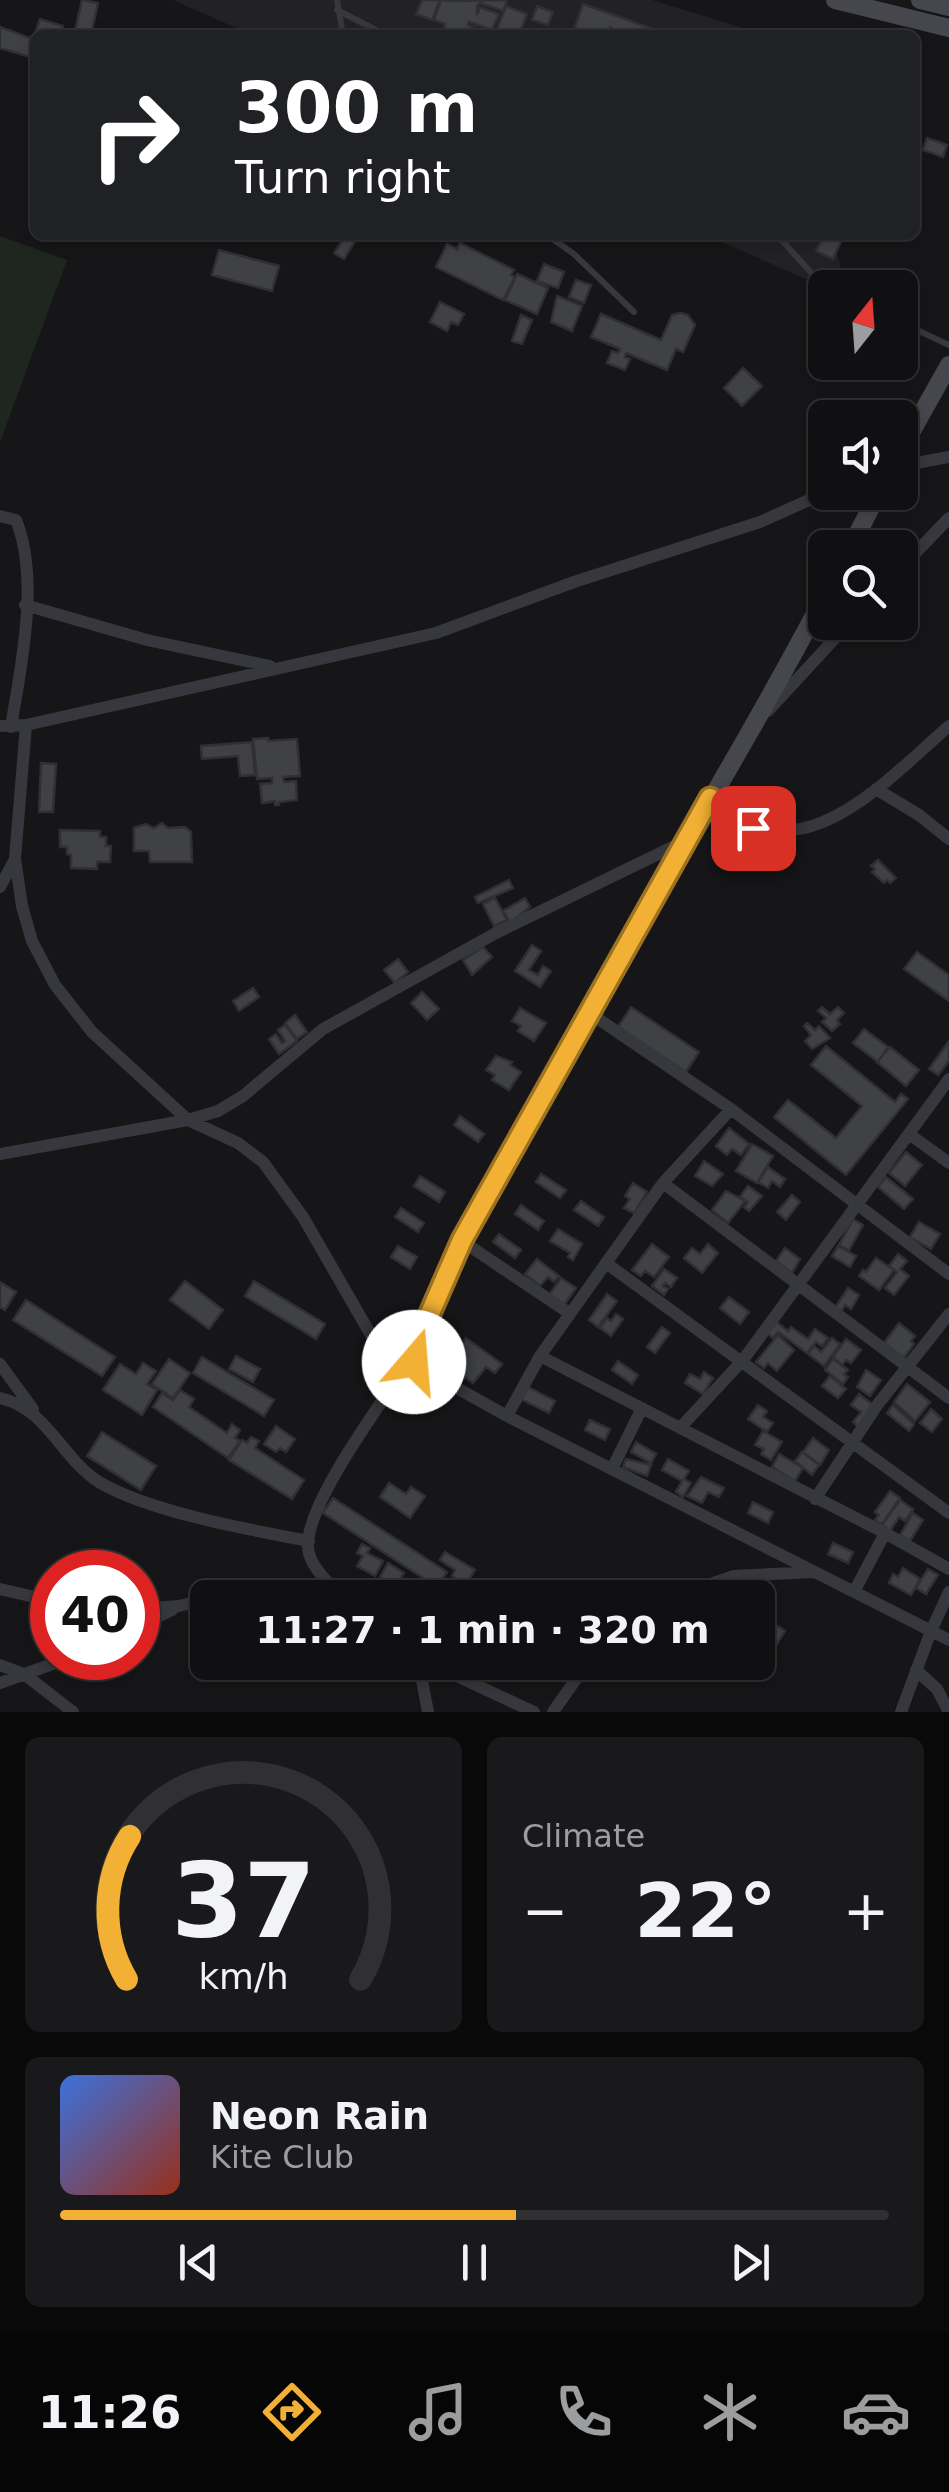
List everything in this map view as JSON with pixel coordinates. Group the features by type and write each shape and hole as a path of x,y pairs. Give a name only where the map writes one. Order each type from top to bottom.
{"street":[{"path":"835,0 949,28"},
{"path":"920,0 949,7"},
{"path":"918,420 949,366"},
{"path":"918,463 949,457"},
{"path":"0,516 16,520 22,537 25,605 24,649 6,727 436,632 760,522 808,501"},
{"path":"918,551 949,518"},
{"path":"25,605 148,640 276,668"},
{"path":"326,1580 308,1548 318,1504 416,1359 462,1240 808,626"},
{"path":"749,731 833,640"},
{"path":"26,725 16,860 32,942 55,984 92,1032 188,1120 238,1144 263,1162 303,1218 375,1342 416,1359 508,1416 949,1640"},
{"path":"710,798 727,814 753,828 801,830 848,812 949,726"},
{"path":"876,789 920,815 949,839"},
{"path":"0,1154 188,1120 218,1111 243,1096 323,1029 496,934 687,840"},
{"path":"0,887 16,860"},
{"path":"588,1012 731,1109 949,1274"},
{"path":"680,1428 743,1360 949,1079"},
{"path":"508,1416 540,1356 663,1183 731,1109"},
{"path":"909,1134 949,1163"},
{"path":"663,1183 949,1398"},
{"path":"462,1240 570,1313"},
{"path":"606,1263 949,1513"},
{"path":"816,1499 907,1365 949,1314"},
{"path":"540,1356 885,1532 949,1569"},
{"path":"0,1364 73,1460 99,1482 146,1502 309,1541"},
{"path":"0,1398 26,1408 40,1420"},
{"path":"612,1469 642,1408"},
{"path":"854,1592 885,1532"},
{"path":"722,1580 816,1572"},
{"path":"0,1589 30,1596"},
{"path":"901,1712 949,1592"},
{"path":"160,1607 190,1603"},
{"path":"160,1616 179,1606"},
{"path":"0,1665 24,1674 73,1712"},
{"path":"916,1670 937,1689 949,1712"},
{"path":"0,1683 30,1672"},
{"path":"422,1680 428,1712"},
{"path":"466,1680 534,1712"},
{"path":"553,1712 575,1680"}],"lane":[{"path":"337,0 341,30"},
{"path":"337,10 376,30"},
{"path":"554,240 634,312"},
{"path":"781,240 809,270"},
{"path":"918,330 949,345"}],"shaded area":[{"path":"173,0 652,0 750,30 241,30"},
{"path":"0,236 67,260 0,442"},
{"path":"717,240 833,240 842,270 808,270 808,280"}],"building":[{"path":"82,0 98,3 92,30 75,30"},
{"path":"422,0 440,0 432,20 416,14"},
{"path":"441,0 507,0 503,11 480,3 477,6 477,15 480,7 499,14 492,30 469,22 478,30 443,30 445,24 434,20"},
{"path":"583,4 656,30 611,30 611,26 610,30 574,30"},
{"path":"506,6 527,14 521,30 497,30"},
{"path":"537,6 553,12 548,25 532,20"},
{"path":"40,19 63,26 62,30 36,30"},
{"path":"0,27 30,38 30,57 0,48"},
{"path":"927,138 947,145 943,157 923,150"},
{"path":"343,240 356,240 344,259 334,253"},
{"path":"822,240 842,240 833,259 816,251"},
{"path":"460,243 514,270 511,275 515,277 503,300 436,267 447,244 457,249"},
{"path":"219,250 279,266 272,291 212,275"},
{"path":"544,264 564,272 558,288 537,281"},
{"path":"517,274 548,288 537,314 505,300"},
{"path":"576,280 591,285 584,303 569,297"},
{"path":"557,296 582,306 572,331 551,322"},
{"path":"440,302 464,314 458,325 451,322 447,331 430,322"},
{"path":"601,314 661,340 672,315 688,315 695,325 683,352 676,349 667,370 626,353 625,357 630,359 625,370 607,363 612,351 618,353 620,349 591,337"},
{"path":"521,315 532,320 522,344 512,341"},
{"path":"743,368 762,386 742,406 724,388"},
{"path":"253,739 297,739 300,776 283,777 284,782 296,781 297,800 279,805 275,801 262,803 260,784 272,783 272,778 257,779"},
{"path":"252,742 255,775 240,776 238,756 202,759 201,746"},
{"path":"41,763 56,764 53,812 39,812"},
{"path":"162,823 191,832 192,862 150,862 149,851 134,851 134,828 146,824 154,828"},
{"path":"60,830 100,831 100,837 106,837 106,846 111,846 110,862 97,862 97,869 71,868 67,847 60,847"},
{"path":"878,860 896,878 890,883 884,883 872,872 875,869 871,866"},
{"path":"509,880 513,888 478,903 475,897"},
{"path":"495,898 507,920 494,926 483,904"},
{"path":"525,898 530,907 510,923 503,911"},
{"path":"532,945 541,951 529,970 538,975 543,966 551,971 540,987 515,971"},
{"path":"483,947 492,957 472,975 463,960"},
{"path":"917,952 949,975 949,1001 904,969"},
{"path":"398,959 408,972 395,983 384,970"},
{"path":"253,988 259,997 239,1011 233,1001"},
{"path":"422,992 439,1009 427,1020 411,1003"},
{"path":"631,1007 699,1052 686,1072 618,1027"},
{"path":"822,1007 830,1014 838,1007 844,1013 832,1031 822,1022 826,1018 818,1011"},
{"path":"520,1008 546,1023 534,1041 518,1031 521,1026 512,1021"},
{"path":"295,1015 307,1032 297,1039 285,1023"},
{"path":"807,1023 815,1030 819,1026 830,1038 812,1049 805,1041 811,1035 804,1026"},
{"path":"285,1025 297,1041 279,1054 269,1039 276,1034 282,1043 285,1041 278,1030"},
{"path":"864,1029 888,1047 878,1062 853,1043"},
{"path":"949,1041 949,1061 938,1075 929,1069"},
{"path":"826,1046 895,1102 901,1094 908,1099 846,1175 774,1117 788,1100 836,1138 862,1106 811,1065"},
{"path":"890,1047 919,1070 906,1086 877,1062"},
{"path":"496,1056 512,1062 510,1065 521,1072 509,1090 492,1080 495,1075 486,1070"},
{"path":"460,1116 484,1134 478,1142 454,1125"},
{"path":"729,1128 749,1144 741,1155 732,1149 727,1155 716,1146"},
{"path":"752,1144 773,1156 757,1183 736,1171"},
{"path":"906,1152 922,1165 905,1186 889,1173"},
{"path":"704,1161 723,1174 712,1186 695,1176"},
{"path":"768,1167 785,1179 780,1187 772,1181 768,1188 758,1182"},
{"path":"541,1174 566,1190 560,1198 536,1182"},
{"path":"420,1176 445,1192 439,1202 414,1186"},
{"path":"886,1177 913,1199 904,1209 878,1187"},
{"path":"633,1183 647,1192 634,1213 624,1208 630,1199 625,1196"},
{"path":"748,1186 762,1196 749,1211 744,1207 748,1202 740,1197"},
{"path":"726,1191 745,1201 728,1223 712,1210"},
{"path":"792,1195 800,1202 786,1220 777,1212"},
{"path":"581,1201 604,1217 598,1226 574,1210"},
{"path":"521,1205 544,1221 538,1230 515,1214"},
{"path":"401,1208 424,1223 418,1232 395,1217"},
{"path":"853,1219 863,1225 849,1250 839,1245"},
{"path":"919,1222 940,1234 931,1249 910,1237"},
{"path":"558,1229 582,1244 573,1260 568,1257 570,1253 550,1241"},
{"path":"499,1234 521,1250 515,1258 493,1242"},
{"path":"652,1244 669,1257 654,1277 645,1271 641,1276 632,1270"},
{"path":"708,1244 718,1253 702,1273 684,1258 692,1248 700,1254"},
{"path":"398,1246 417,1257 410,1269 391,1257"},
{"path":"838,1246 856,1256 850,1267 832,1256"},
{"path":"785,1248 800,1259 792,1273 776,1261"},
{"path":"898,1254 907,1261 900,1269 909,1276 894,1295 885,1288 897,1272 889,1266"},
{"path":"876,1258 894,1270 879,1290 859,1276"},
{"path":"537,1259 559,1276 554,1282 548,1277 540,1286 525,1274"},
{"path":"664,1269 677,1278 671,1287 665,1283 663,1286 668,1289 664,1295 652,1286"},
{"path":"561,1278 576,1288 564,1305 549,1295"},
{"path":"185,1281 223,1310 209,1329 170,1300"},
{"path":"254,1281 325,1324 316,1339 245,1296"},
{"path":"0,1282 16,1292 5,1310 0,1307"},
{"path":"848,1288 859,1295 851,1309 845,1305 841,1312 835,1308"},
{"path":"607,1294 617,1301 598,1327 589,1320"},
{"path":"729,1297 749,1312 740,1324 720,1308"},
{"path":"26,1300 115,1357 102,1376 13,1320"},
{"path":"616,1314 623,1319 611,1336 600,1328"},
{"path":"775,1321 808,1339 815,1329 828,1338 822,1346 816,1342 807,1353 778,1332 773,1338 767,1333"},
{"path":"899,1323 915,1336 904,1358 884,1343"},
{"path":"662,1327 670,1333 655,1353 647,1347"},
{"path":"778,1335 794,1350 777,1371 768,1363 764,1368 756,1362"},
{"path":"466,1338 502,1364 495,1373 486,1367 473,1383 447,1365"},
{"path":"832,1338 840,1344 824,1366 808,1354 814,1346 821,1352"},
{"path":"846,1339 861,1350 851,1363 846,1360 842,1365 833,1357"},
{"path":"236,1356 260,1369 253,1382 229,1369"},
{"path":"202,1357 274,1400 264,1416 193,1373"},
{"path":"169,1359 190,1373 173,1398 152,1384"},
{"path":"833,1359 848,1370 843,1384 825,1370"},
{"path":"618,1361 638,1375 632,1384 612,1370"},
{"path":"143,1363 156,1371 147,1384 157,1390 142,1415 103,1390 120,1364 136,1374"},
{"path":"866,1370 881,1380 870,1396 857,1387"},
{"path":"704,1372 713,1378 703,1394 685,1383 690,1374 700,1379"},
{"path":"830,1376 846,1389 838,1398 822,1386"},
{"path":"907,1384 930,1402 915,1421 894,1402"},
{"path":"526,1386 555,1401 549,1413 519,1398"},
{"path":"180,1390 194,1399 189,1407 227,1433 232,1424 240,1430 235,1438 240,1441 228,1458 153,1407 162,1393 173,1400"},
{"path":"859,1394 875,1406 859,1427 853,1422 861,1412 851,1405"},
{"path":"758,1405 767,1411 763,1417 773,1423 767,1432 748,1419"},
{"path":"893,1405 914,1424 909,1431 887,1413"},
{"path":"931,1409 942,1419 932,1432 920,1423"},
{"path":"590,1420 610,1429 605,1440 585,1430"},
{"path":"276,1426 295,1439 286,1452 280,1448 276,1452 264,1444"},
{"path":"763,1431 782,1442 771,1460 761,1454 764,1449 755,1445"},
{"path":"102,1432 156,1466 141,1490 87,1456"},
{"path":"251,1437 259,1441 255,1448 304,1480 292,1499 229,1460 242,1440 247,1443"},
{"path":"813,1438 829,1450 820,1465 803,1452"},
{"path":"636,1442 656,1454 651,1463 631,1452"},
{"path":"802,1452 819,1465 812,1475 795,1461"},
{"path":"779,1454 803,1468 795,1481 772,1467"},
{"path":"626,1459 651,1465 647,1476 623,1467"},
{"path":"668,1459 689,1471 684,1479 691,1483 683,1497 676,1492 682,1481 662,1470"},
{"path":"701,1477 724,1488 719,1497 708,1492 702,1503 687,1496"},
{"path":"389,1483 406,1494 411,1487 425,1496 410,1518 380,1497"},
{"path":"890,1491 900,1498 882,1524 875,1520 879,1515 875,1512"},
{"path":"333,1498 447,1572 442,1580 426,1580 323,1513"},
{"path":"900,1500 913,1509 905,1521 899,1517 890,1531 882,1525"},
{"path":"753,1502 773,1512 768,1523 748,1513"},
{"path":"913,1513 923,1520 910,1541 900,1535"},
{"path":"833,1543 853,1552 848,1563 828,1554"},
{"path":"362,1544 370,1548 367,1553 383,1561 375,1576 357,1566 363,1556 357,1553"},
{"path":"445,1552 475,1570 469,1580 459,1580 452,1576 455,1570 440,1560"},
{"path":"388,1563 404,1573 400,1580 380,1577"},
{"path":"903,1568 920,1579 911,1595 889,1583 893,1574 898,1577"},
{"path":"928,1569 938,1575 926,1594 916,1588"},
{"path":"775,1625 785,1631 775,1647"}],"route":[{"path":"414,1362 414,1350 462,1240 710,798 727,814 753,828"}]}
